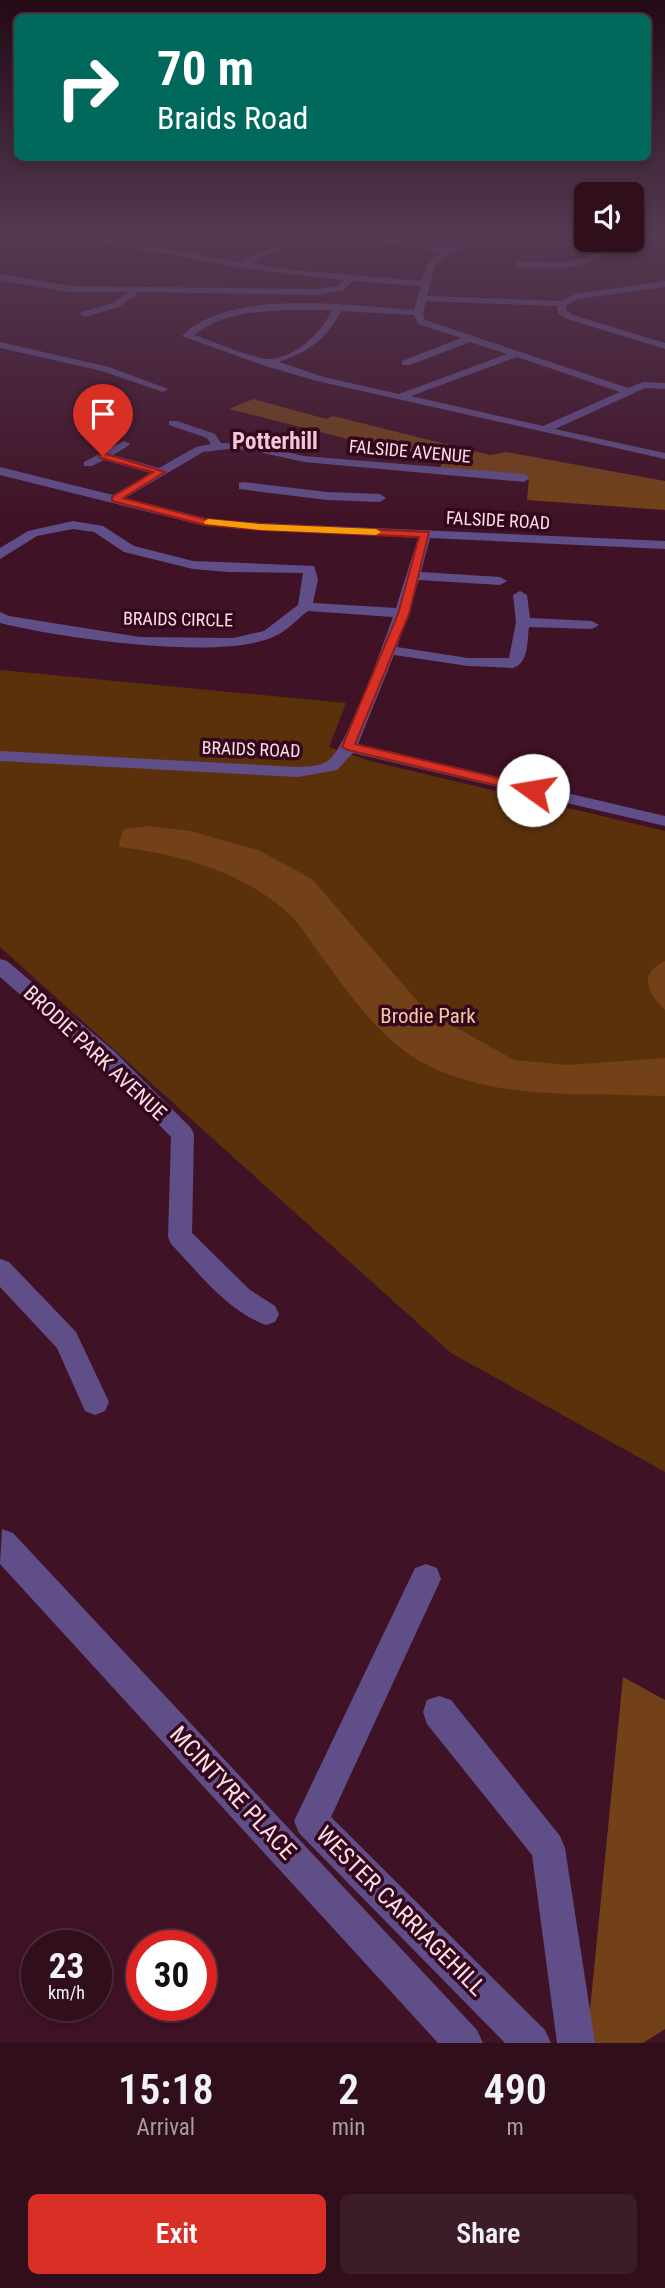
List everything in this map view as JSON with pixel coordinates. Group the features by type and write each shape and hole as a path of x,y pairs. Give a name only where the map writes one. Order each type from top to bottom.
{"street":[{"path":"192,328 187,336 266,363 397,398 665,456"},
{"path":"266,363 299,353 318,341 327,328"},
{"path":"435,328 628,391"},
{"path":"608,328 665,345"},
{"path":"405,363 468,339"},
{"path":"0,345 105,369 163,389"},
{"path":"397,398 516,354"},
{"path":"544,430 643,385 665,386"},
{"path":"173,423 211,436 218,447"},
{"path":"88,464 124,444"},
{"name":"FALSIDE AVENUE","path":"115,499 200,449 218,447 250,447 289,461 524,478"},
{"path":"103,456 160,472"},
{"name":"FALSIDE ROAD","path":"0,471 205,522 324,513 425,534 665,545"},
{"path":"243,486 324,513 380,498"},
{"path":"0,555 25,534 60,526 95,528 116,538 126,548 201,566 309,569 311,579 305,607 403,614"},
{"name":"BRAIDS ROAD","path":"0,756 298,772 318,770 335,764 348,747 390,650 415,576 425,534"},
{"path":"415,576 500,581"},
{"path":"390,650 468,662 513,663 517,659 523,622 520,595"},
{"name":"BRAIDS CIRCLE","path":"0,616 5,620 141,641 233,642 269,634 305,607"},
{"path":"523,622 592,625"},
{"path":"348,747 665,821"},
{"name":"BRODIE PARK AVENUE","path":"0,966 106,1057 183,1134 180,1237 241,1298 267,1314"},
{"path":"0,1270 67,1340 95,1402"},
{"name":"MCINTYRE PLACE","path":"1,1545 464,2043"},
{"name":"WESTER CARRIAGEHILL","path":"426,1579 311,1821 532,2043"},
{"path":"439,1712 548,1848 576,2043"}],"green space":[{"path":"253,399 326,419 333,416 490,455 506,452 665,481 665,510 527,500 529,477 440,468 444,459 352,440 229,409"},
{"name":"Brodie Park","path":"0,670 346,703 329,747 370,761 665,831 665,1472 451,1353 0,947"},
{"path":"148,826 190,831 258,850 312,879 425,1010 514,1060 568,1065 665,1058 665,1096 515,1090 457,1077 429,1066 397,1045 368,1017 294,919 276,903 235,878 191,861 120,847 124,829"},
{"path":"665,961 665,1010 650,990 648,978 656,966"},
{"path":"623,1677 665,1700 665,2029 643,2043 592,2043 587,2040"}],"slow traffic":[{"path":"208,522 376,532"}],"district":[{"name":"Potterhill","path":"275,441"}],"route":[{"path":"103,456 160,472 115,499 205,522 425,534 415,576 390,650 348,747 533,790"}]}
